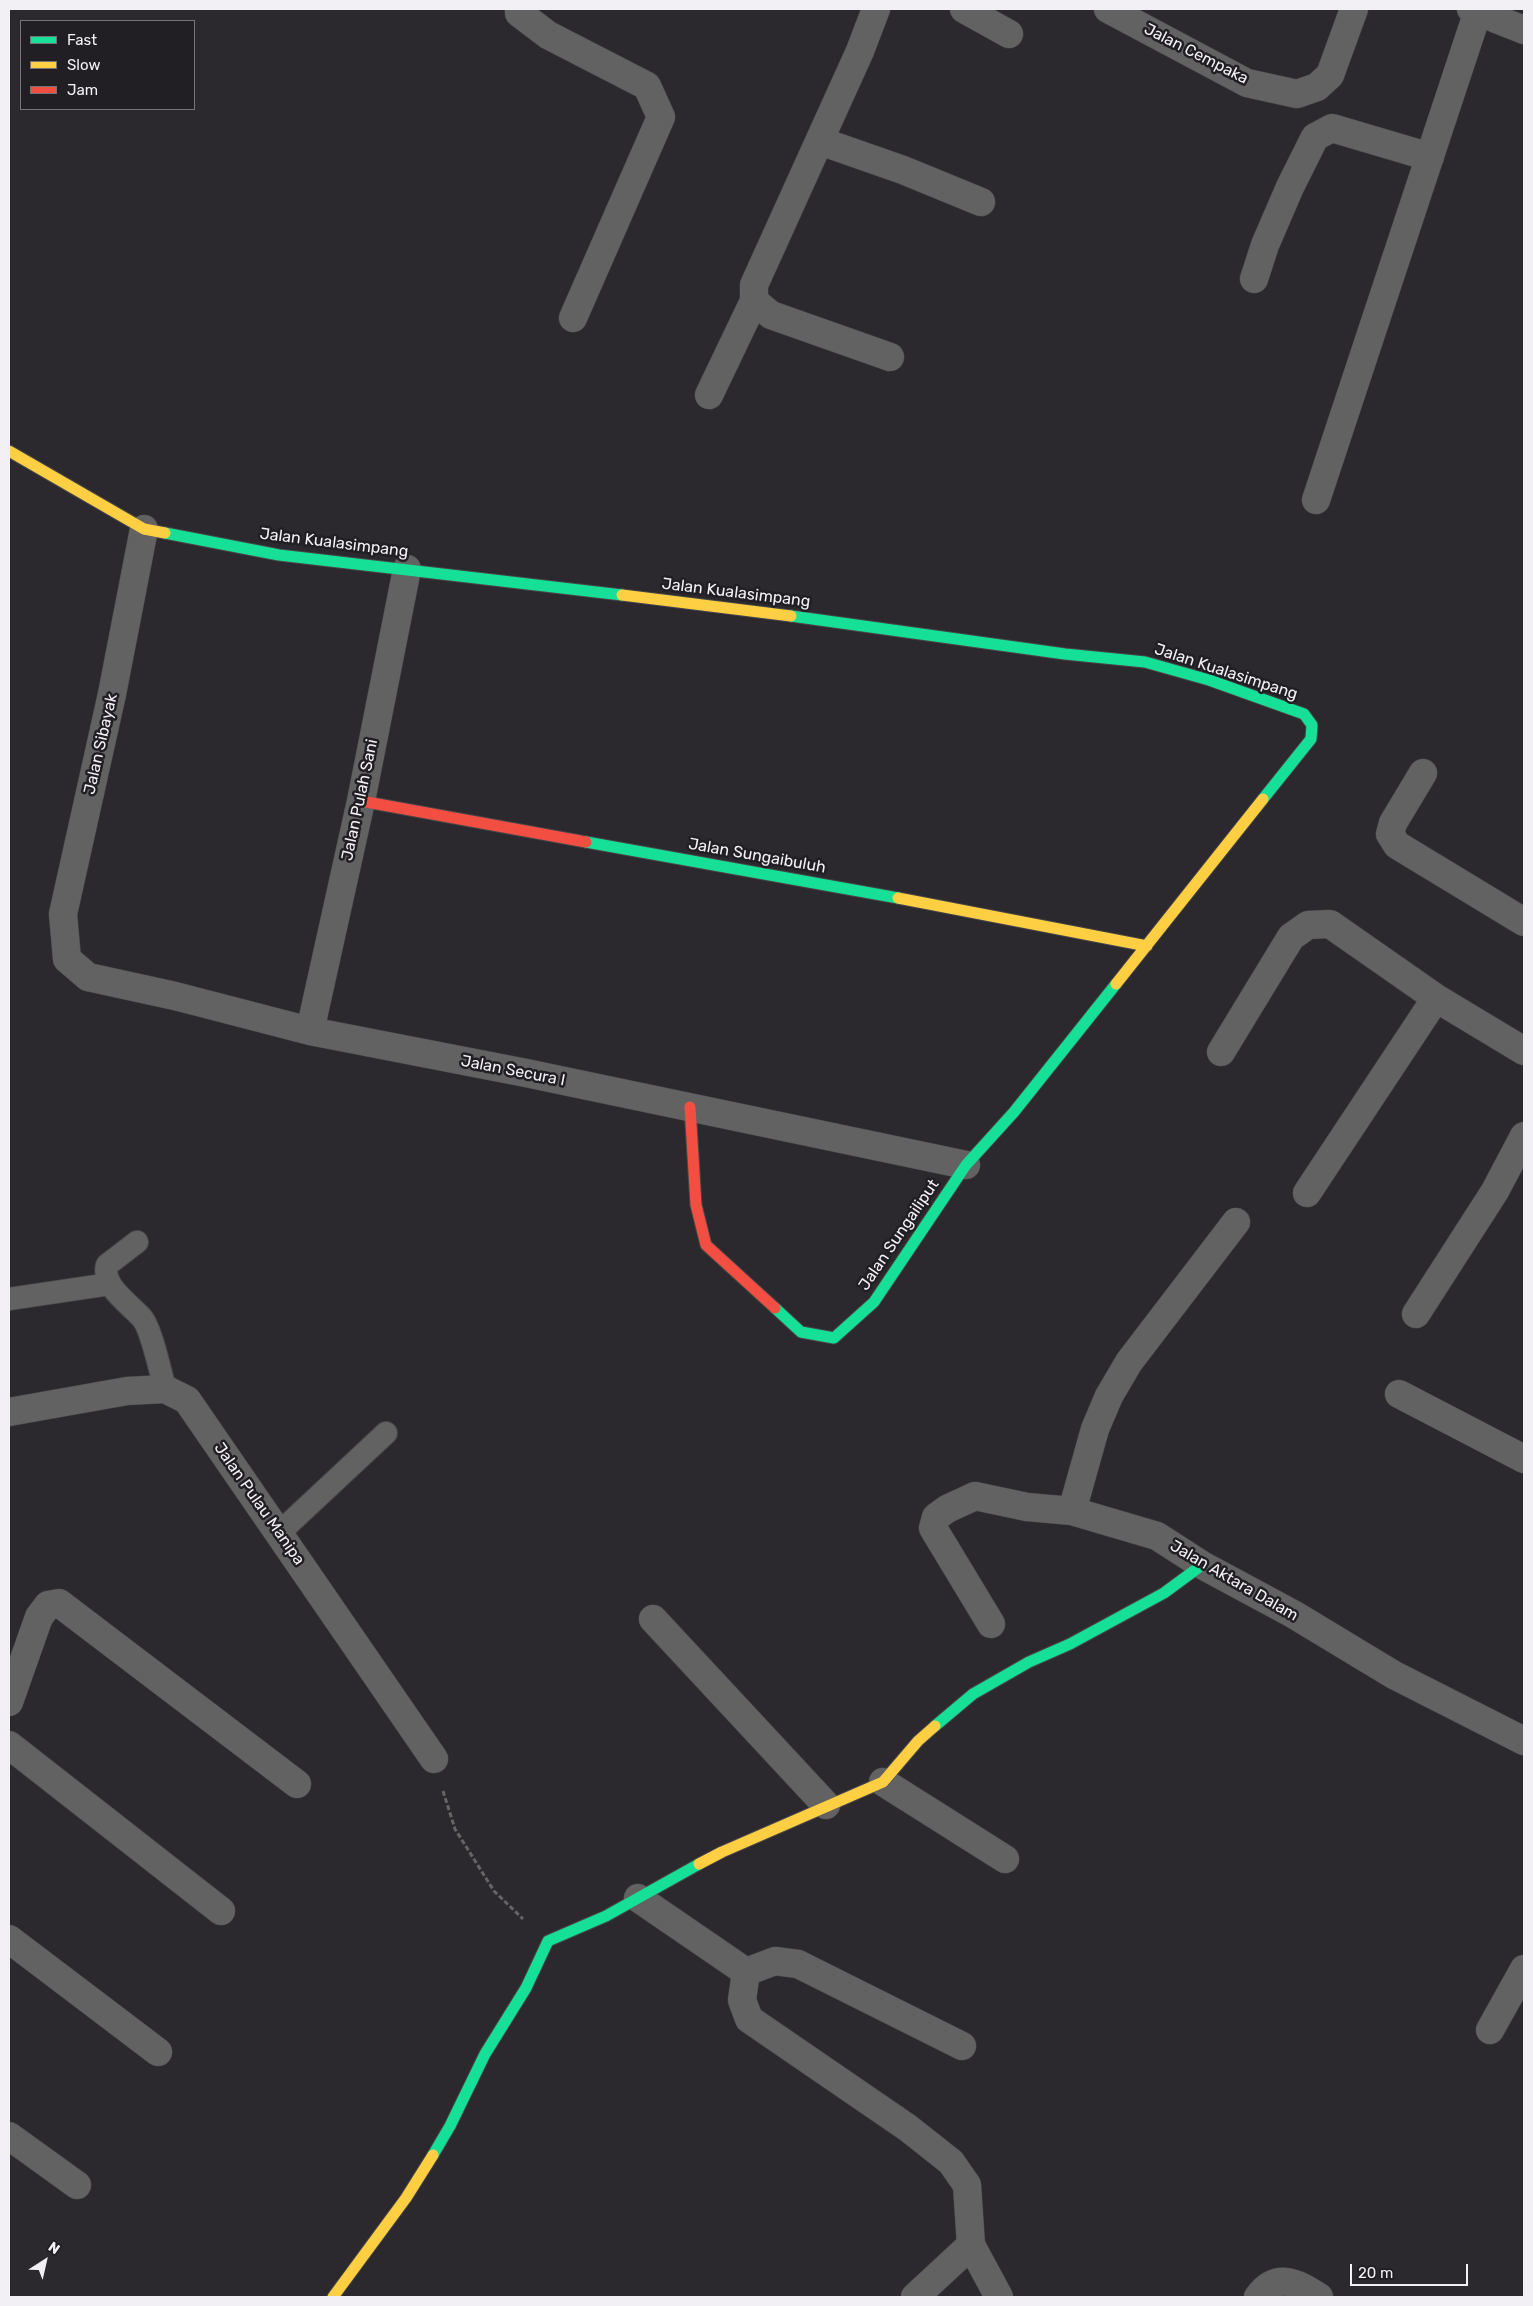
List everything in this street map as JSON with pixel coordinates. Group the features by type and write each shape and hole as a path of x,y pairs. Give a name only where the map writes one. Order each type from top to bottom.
{"street":[{"path":"519,9 519,13 548,35 647,86 661,117 573,318"},
{"path":"709,396 754,301 754,285 860,51 876,9"},
{"path":"964,9 1009,34"},
{"name":"Jalan Cempaka","path":"1108,9 1247,83 1297,94 1317,87 1330,75 1354,9"},
{"path":"1316,500 1430,157 1475,10 1524,30"},
{"path":"1254,279 1265,245 1290,186 1315,137 1332,128 1430,157"},
{"path":"820,140 903,170 981,202"},
{"path":"754,301 771,315 890,357"},
{"name":"Jalan Kualasimpang","path":"9,451 144,529 279,555 916,632 1065,654 1145,662 1209,680 1304,714 1312,725 1311,739 1147,946"},
{"name":"Jalan Sibayak","path":"67,959 63,914 112,694 144,529"},
{"name":"Jalan Pulah Sani","path":"310,1031 361,801 407,569"},
{"path":"1423,773 1393,823 1390,834 1397,845 1524,922"},
{"name":"Jalan Sungaibuluh","path":"361,801 845,888 1147,946"},
{"path":"1221,1052 1291,937 1308,925 1330,924 1436,998 1524,1051"},
{"path":"966,1165 1014,1112 1147,946"},
{"name":"Jalan Secura I","path":"67,959 88,977 176,996 310,1031 690,1107 966,1165"},
{"path":"1306,1193 1436,998"},
{"name":"Jalan Sungailiput","path":"690,1107 696,1205 706,1245 801,1332 834,1338 874,1302 966,1165"},
{"path":"1416,1314 1490,1198 1524,1136"},
{"path":"1072,1511 1095,1429 1109,1396 1129,1362 1236,1222"},
{"path":"9,1412 127,1391 165,1389"},
{"name":"Jalan Pulau Manipa","path":"165,1389 187,1400 434,1758"},
{"path":"1399,1394 1524,1459"},
{"name":"Jalan Aktara Dalam","path":"991,1624 932,1528 936,1517 947,1509 975,1496 1027,1507 1072,1511 1157,1536 1202,1565 1293,1614 1394,1675 1524,1741"},
{"path":"338,2296 406,2198 450,2126 485,2054 526,1988 548,1941 606,1916 722,1852 826,1805 883,1782 918,1741 973,1694 1029,1662 1070,1644 1164,1593 1202,1565"},
{"path":"9,1702 40,1617 48,1605 58,1603 297,1784"},
{"path":"653,1619 826,1805"},
{"path":"9,1745 222,1911"},
{"path":"883,1782 1004,1859"},
{"path":"638,1898 746,1972"},
{"path":"9,1939 158,2052"},
{"path":"746,1972 775,1961 798,1964 962,2046"},
{"path":"1490,2030 1524,1969"},
{"path":"746,1972 742,2000 749,2019 908,2128 951,2162 966,2185 971,2245 999,2297"},
{"path":"9,2136 77,2185"},
{"path":"916,2297 971,2245"},
{"path":"1258,2297 1264,2290 1279,2281 1299,2284 1319,2297"}],"lane":[{"path":"137,1242 107,1265 106,1271 110,1284 144,1320 165,1389"},
{"path":"9,1299 110,1284"},
{"path":"279,1533 386,1433"}],"path":[{"path":"434,1758 455,1829 494,1891 548,1941"}],"traffic: fast":[{"path":"165,533 279,555 622,595"},
{"path":"791,616 1065,654 1145,662 1209,680 1304,714 1312,725 1311,739 1263,799"},
{"path":"586,842 898,898"},
{"path":"775,1308 801,1332 834,1338 874,1302 966,1165 1014,1112 1116,984"},
{"path":"935,1726 973,1694 1029,1662 1070,1644 1164,1593 1202,1565"},
{"path":"433,2155 450,2126 485,2054 526,1988 548,1941 606,1916 699,1864"}],"traffic: slow":[{"path":"9,451 144,529 165,533"},
{"path":"622,595 791,616"},
{"path":"1116,984 1263,799"},
{"path":"898,898 1147,946"},
{"path":"699,1864 722,1852 883,1782 918,1741 935,1726"},
{"path":"333,2297 406,2198 433,2155"}],"traffic: jam":[{"path":"361,801 586,842"},
{"path":"690,1107 696,1205 706,1245 775,1308"}]}
